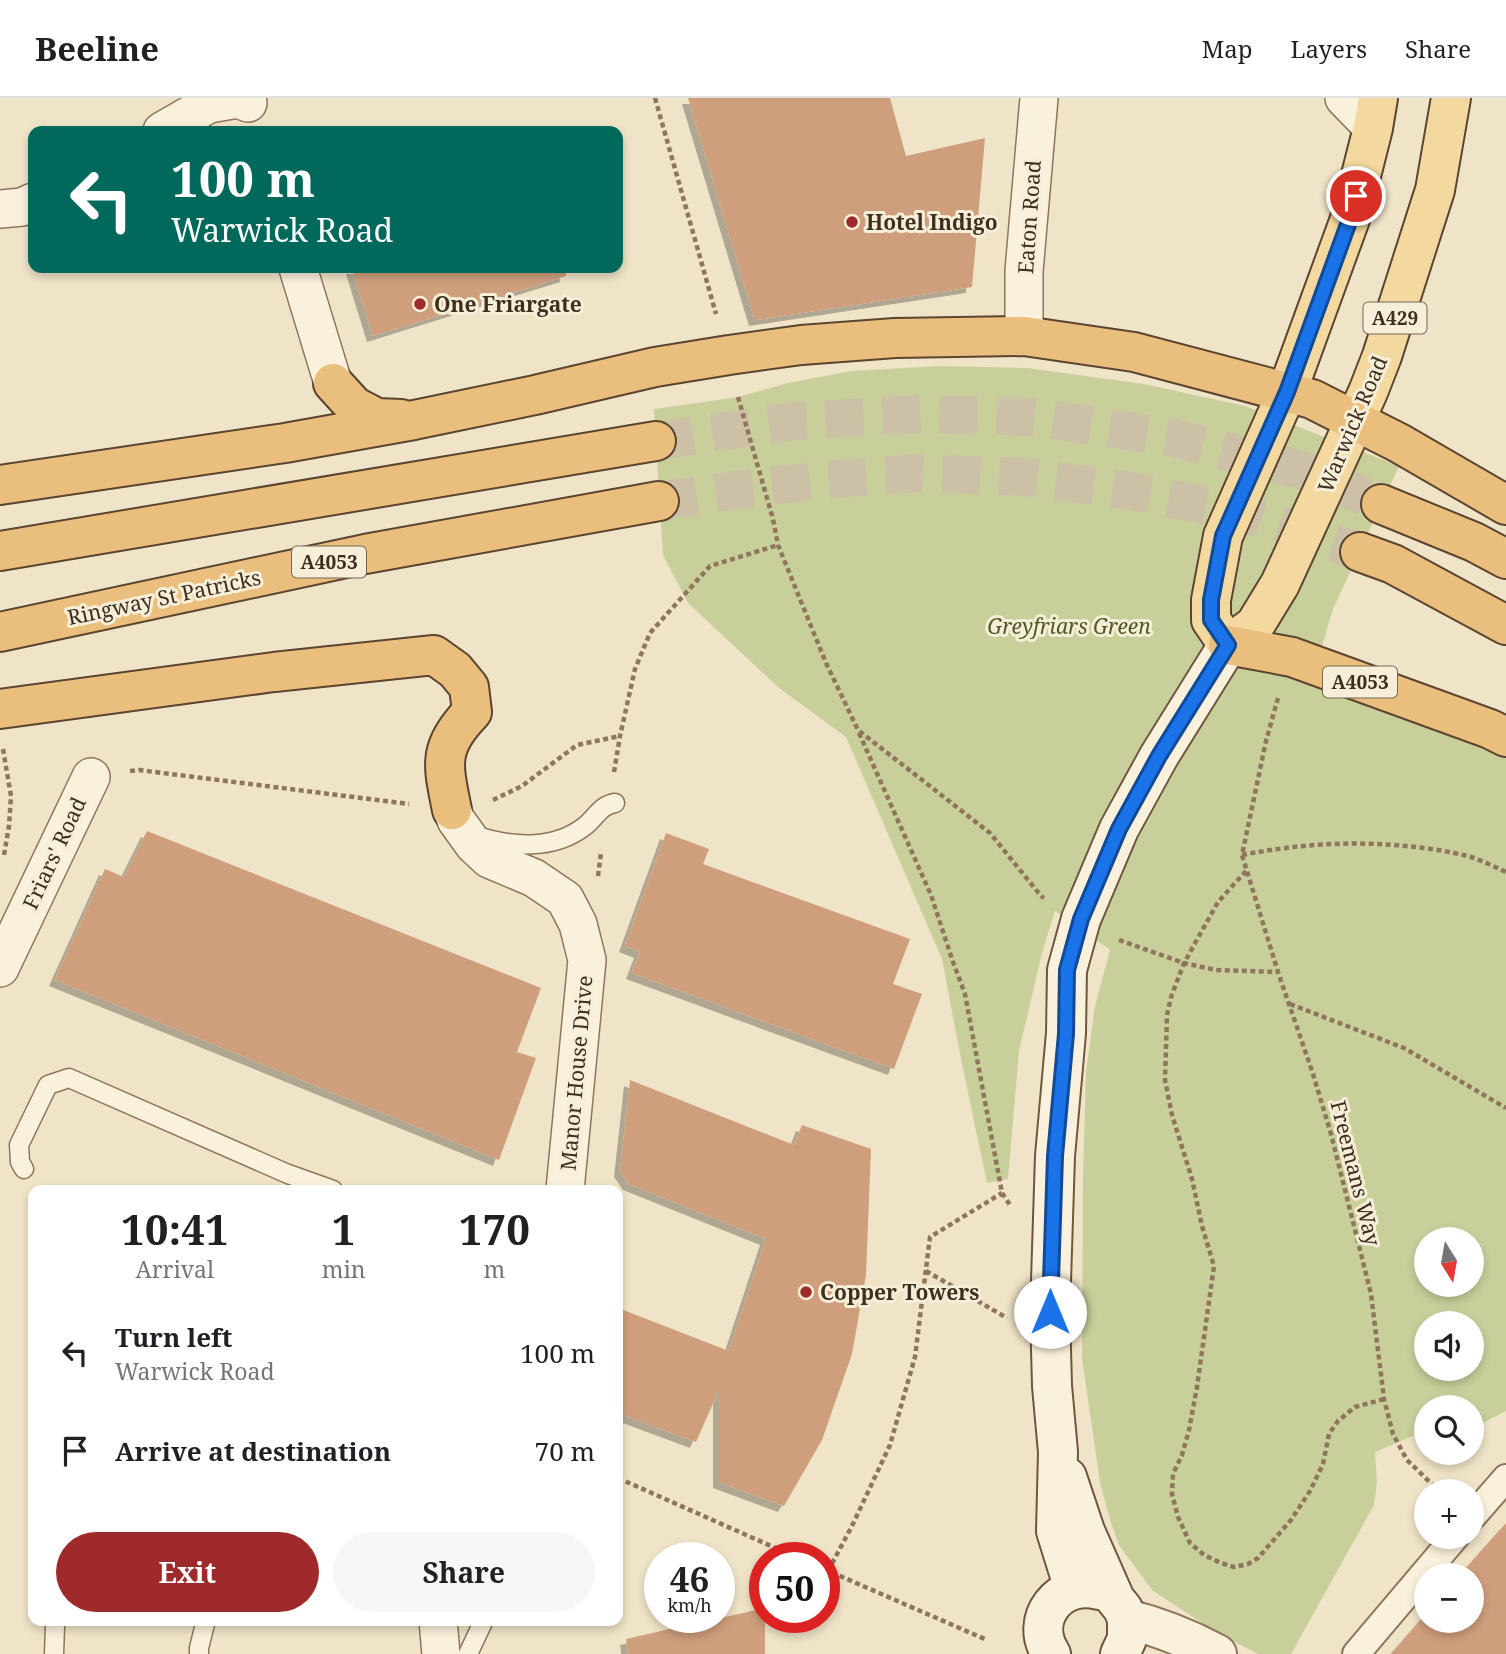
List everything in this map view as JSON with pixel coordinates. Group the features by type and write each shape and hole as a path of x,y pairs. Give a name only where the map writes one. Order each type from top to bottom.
{"highway":[{"path":"0,485 285,443 414,420 655,367 801,345 895,338 1024,336 1134,352 1312,399 1399,443 1506,505"},
{"path":"333,383 354,406 377,418 414,420"},
{"path":"285,443 314,430 327,412 333,383"},
{"path":"0,551 656,441"},
{"name":"Ringway St Patricks","path":"0,632 365,554 659,501"},
{"path":"1381,504 1474,542 1506,559"},
{"path":"1360,552 1393,564 1506,625"},
{"name":"A4053","path":"1228,645 1292,657 1506,737"},
{"path":"1,727 274,672 434,655 455,670 469,687 472,712 459,725 448,744 443,768 458,820"}],"main road":[{"name":"Warwick Road","path":"1074,1589 1056,1531 1058,1452 1052,1386 1050,1266 1058,1105 1066,1034 1067,970 1081,919 1119,829 1159,756 1228,645 1255,625 1280,584 1356,422 1382,356 1435,190 1451,98"},
{"path":"1228,645 1211,620 1211,600 1223,536 1287,392 1350,219 1375,113"},
{"name":"Warwick Road","path":"1058,1452 1120,1624"},
{"path":"1025,1645 1056,1598 1084,1587 1106,1592 1120,1624 1156,1626 1217,1654"}],"street":[{"name":"Eaton Road","path":"1024,336 1024,271 1039,98"},
{"path":"1345,98 1375,113"},
{"path":"171,126 209,104 238,99 250,108"},
{"path":"300,273 333,383"},
{"name":"Friars' Road","path":"0,968 91,777"},
{"name":"Manor House Drive","path":"458,820 474,845 489,859 534,877 565,899 578,925 587,960 565,1185"},
{"path":"1484,1503 1506,1478"},
{"path":"1356,1654 1445,1549"},
{"path":"439,1626 441,1654"}],"lane":[{"path":"458,820 491,841 514,845 547,842 573,834 608,804 615,803"},
{"path":"24,1169 20,1162 19,1145 36,1109 48,1085 69,1078 319,1185"},
{"path":"199,1654 204,1626"},
{"path":"468,1654 481,1626"},
{"path":"54,1654 55,1627"}],"path":[{"path":"654,98 720,324"},
{"path":"738,397 778,545 826,663 931,895 965,994 1002,1193 1012,1209"},
{"path":"619,743 635,669 650,633 710,566 778,545"},
{"path":"1292,657 1266,741 1242,855 1279,847 1349,842 1404,845 1472,858 1506,872"},
{"path":"1,727 11,796 3,860"},
{"path":"858,730 990,833 1041,896"},
{"path":"91,777 139,770 458,820 522,786 577,745 620,736"},
{"name":"Freemans Way","path":"1242,855 1331,1133 1371,1294 1384,1399 1393,1434 1407,1460 1427,1479"},
{"path":"1246,870 1218,902 1184,963 1167,1015 1165,1080 1172,1115 1192,1179 1214,1266 1189,1430 1173,1474 1172,1494 1178,1517 1190,1543 1204,1555 1234,1567 1248,1564 1258,1558 1291,1520 1310,1492 1323,1464 1329,1434 1338,1421 1355,1407 1384,1399"},
{"path":"1116,939 1184,963 1216,970 1278,971"},
{"path":"1290,1004 1404,1048 1506,1108"},
{"path":"840,1546 890,1445 915,1357 930,1237 1002,1193"},
{"path":"926,1271 1011,1320"},
{"path":"623,1480 762,1542"},
{"path":"840,1575 1025,1645"}],"green space":[{"name":"Greyfriars Green","path":"940,366 1027,368 1144,384 1245,406 1399,466 1333,609 1314,673 1506,755 1506,1411 1484,1422 1484,1395 1414,1395 1414,1435 1375,1452 1377,1482 1374,1505 1291,1654 1258,1654 1214,1631 1152,1590 1119,1545 1100,1483 1082,1358 1083,1176 1086,1072 1095,1006 1110,950 1055,911 1042,953 1019,1051 1008,1179 987,1183 942,959 846,737 779,688 688,603 663,555 654,409 738,397 788,383 851,371"}],"building":[{"name":"Hotel Indigo","path":"688,98 890,98 906,156 985,138 972,287 755,320"},
{"name":"One Friargate","path":"354,273 566,273 566,276 373,336"},
{"path":"147,831 541,988 517,1052 536,1058 499,1160 55,980 105,869 124,877"},
{"path":"666,833 709,849 703,864 910,939 893,984 922,994 894,1069 632,973 640,952 625,946"},
{"name":"Copper Towers","path":"630,1080 794,1145 802,1125 871,1149 866,1275 852,1354 822,1440 784,1506 719,1482 719,1390 696,1442 623,1415 623,1310 729,1351 766,1239 629,1184 620,1171"},
{"path":"1506,1523 1506,1654 1391,1654 1414,1628 1414,1633 1484,1633 1484,1563 1471,1563"},
{"path":"749,1612 749,1633 765,1633 765,1654 628,1654 626,1639 652,1633 735,1633 735,1615"}],"tunnel":[{"path":"656,441 796,421 922,414 1034,417 1175,438 1312,473 1381,504"},
{"path":"659,501 821,480 917,473 1026,477 1132,491 1244,513 1360,552"}],"place":[{"name":"Hotel Indigo","path":"852,222"},
{"name":"One Friargate","path":"420,304"},
{"name":"Copper Towers","path":"806,1292"}],"route":[{"path":"1050,1312 1055,1156 1066,1034 1067,970 1081,919 1119,829 1159,756 1228,645 1211,620 1211,600 1223,536 1287,392 1356,196"}]}
